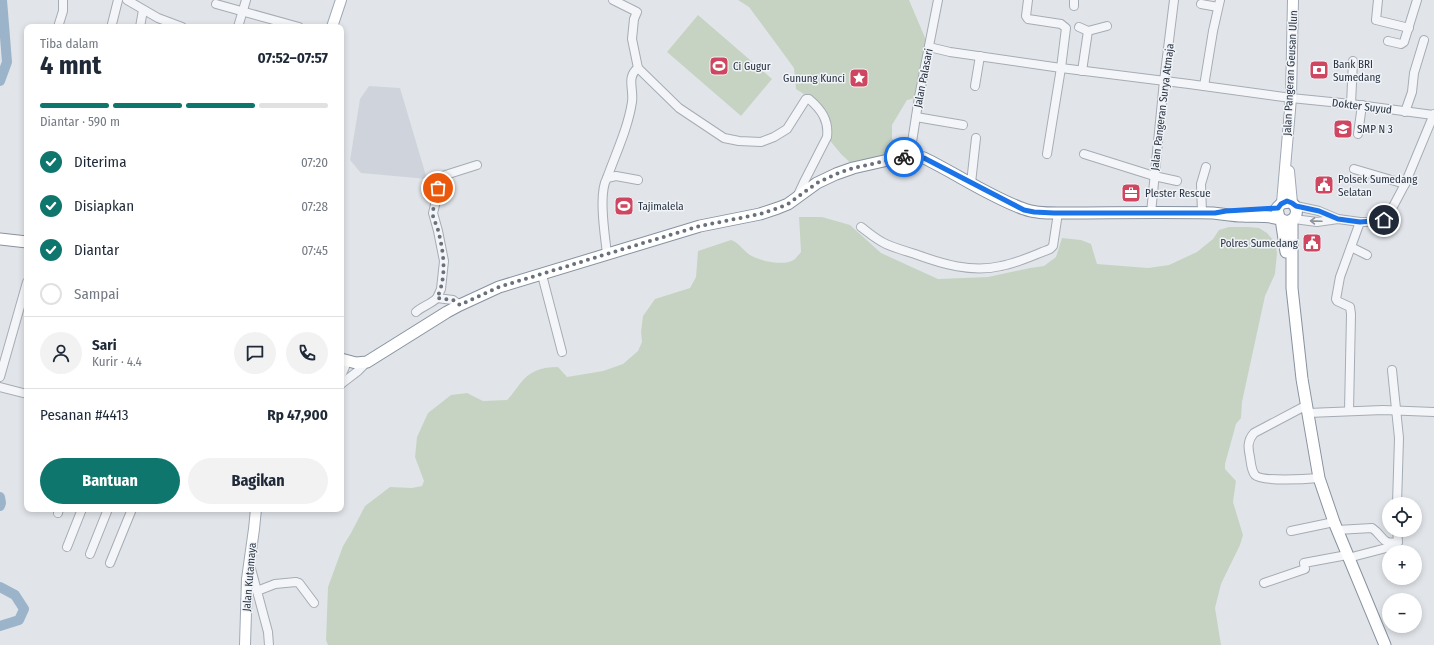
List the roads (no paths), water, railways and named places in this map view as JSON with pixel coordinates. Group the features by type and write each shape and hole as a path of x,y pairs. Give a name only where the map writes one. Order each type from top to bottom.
{"highway":[{"path":"344,360 356,363 367,362 460,305 499,287 700,226 760,214 788,204 817,183 836,174 853,168 910,155 924,158 1024,210 1034,212 1151,214 1284,210"},
{"path":"1284,210 1288,221 1293,219 1292,278 1301,371 1319,478 1335,526 1385,645"},
{"path":"1284,210 1288,267 1292,278"},
{"path":"0,239 23,241"},
{"path":"0,244 23,241"}],"main road":[{"path":"333,24 341,0"},
{"name":"Jalan Pangeran Geusan Ulun","path":"1284,210 1291,98 1293,0"},
{"name":"Jalan Kutamaya","path":"245,645 246,594 256,512"}],"street":[{"path":"59,24 63,11 62,0"},
{"path":"112,24 118,0"},
{"path":"127,0 166,24"},
{"path":"239,24 246,0"},
{"path":"613,0 637,12 634,19 632,39 638,68 679,108 724,138 739,141 761,142 788,129 806,100 809,99 818,107 823,113 828,130 827,137 797,198"},
{"name":"Jalan Palasari","path":"910,155 938,0"},
{"path":"1028,0 1026,16 1028,19 1060,24 1066,28 1061,68 1046,154"},
{"name":"Jalan Pangeran Surya Atmaja","path":"1151,214 1164,81 1174,0"},
{"path":"1378,0 1376,20 1409,28"},
{"path":"1388,41 1403,44 1417,0"},
{"path":"1201,4 1219,3 1204,86"},
{"path":"216,4 288,24"},
{"path":"141,24 143,10"},
{"path":"1079,27 1088,32 1107,26"},
{"path":"1082,71 1088,32"},
{"path":"1405,112 1412,92 1414,73 1424,40"},
{"name":"Dokter Suyud","path":"929,47 950,52 1082,71 1291,98 1362,105 1405,112 1433,114"},
{"path":"975,86 980,56"},
{"path":"1352,104 1353,61"},
{"path":"607,254 602,196 604,183 628,121 633,100 631,78 638,68"},
{"path":"1358,134 1362,105"},
{"path":"1284,210 1319,211 1338,219 1360,222 1377,222 1384,220 1387,218 1405,184 1433,114"},
{"path":"916,117 963,125"},
{"path":"971,183 976,138"},
{"path":"1084,154 1154,176 1177,181"},
{"path":"416,312 437,298 441,289 444,261 438,231 433,218 438,193 436,178 478,165"},
{"path":"1202,213 1202,184 1206,167"},
{"path":"1354,169 1405,184"},
{"path":"607,178 616,176 638,180"},
{"path":"861,227 870,235 885,244 936,262 960,267 983,268 1001,266 1050,249 1053,246 1058,213"},
{"path":"1293,219 1317,222 1338,219"},
{"path":"1349,411 1351,314 1350,307 1337,301 1336,291 1360,222"},
{"path":"1351,247 1367,255"},
{"path":"542,275 562,352"},
{"path":"0,377 24,293"},
{"path":"437,298 453,300 460,305"},
{"path":"344,382 367,362"},
{"path":"1392,370 1399,444 1397,497"},
{"path":"0,387 24,393"},
{"path":"1319,478 1282,480 1260,478 1255,475 1251,468 1248,443 1254,433 1307,409 1434,412"},
{"path":"67,547 81,512"},
{"path":"90,554 107,512"},
{"path":"110,563 131,512"},
{"path":"1291,531 1335,526 1370,528 1375,530 1387,543 1398,542"},
{"path":"1398,537 1398,542"},
{"path":"1264,583 1305,569 1304,563 1348,557 1397,545 1398,542"},
{"path":"249,562 268,632 269,645"},
{"path":"257,591 275,584 296,582 314,603"}],"waterway":[{"path":"0,81 7,62 2,0"},
{"path":"0,497 0,506"},
{"path":"0,587 15,595 24,609 19,620 0,626"}],"place":[{"name":"Ci Gugur","path":"719,66"},
{"name":"Bank BRI Sumedang","path":"1319,70"},
{"name":"Gunung Kunci","path":"859,78"},
{"name":"SMP N 3","path":"1343,129"},
{"name":"Polsek Sumedang Selatan","path":"1324,185"},
{"name":"Plester Rescue","path":"1131,193"},
{"name":"Tajimalela","path":"624,206"},
{"name":"Polres Sumedang","path":"1312,243"}]}
